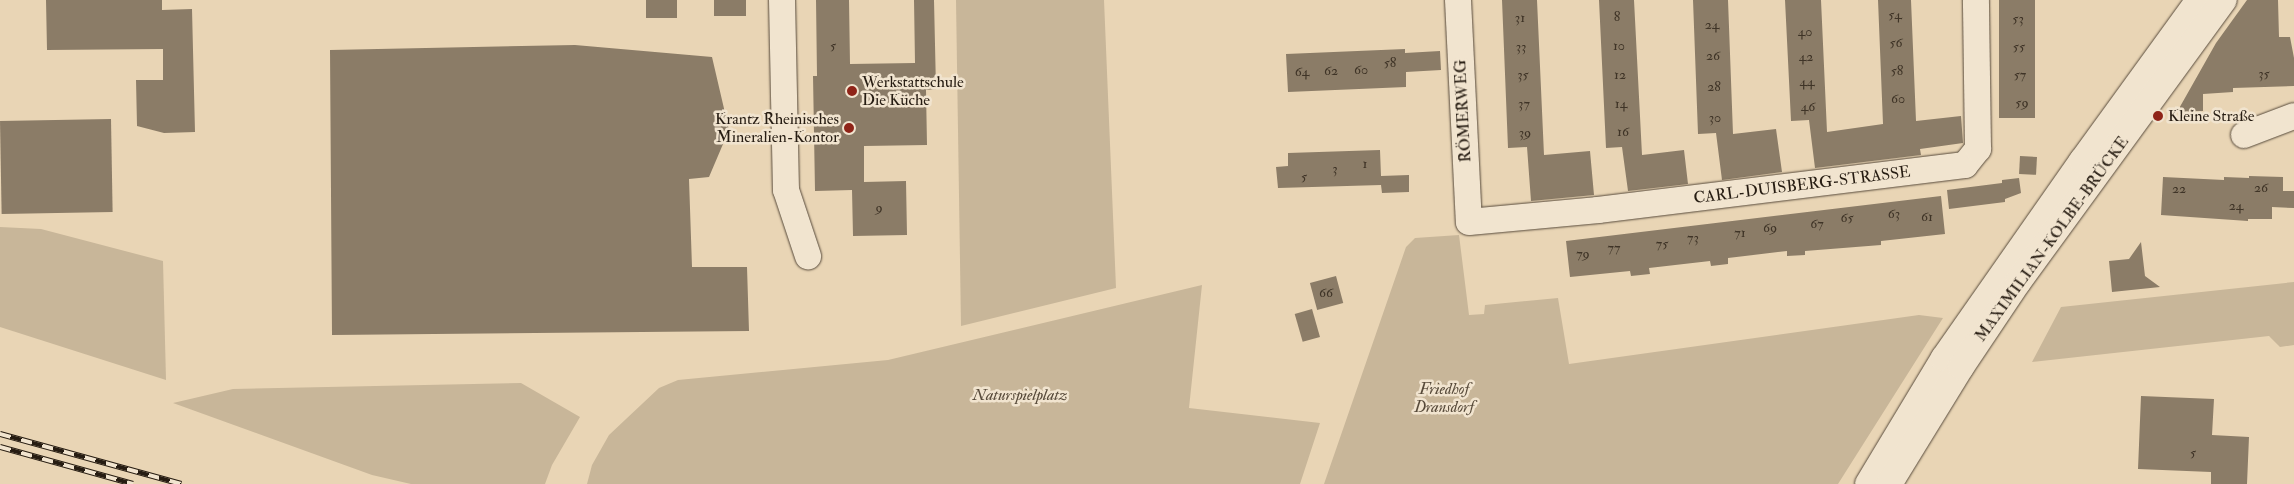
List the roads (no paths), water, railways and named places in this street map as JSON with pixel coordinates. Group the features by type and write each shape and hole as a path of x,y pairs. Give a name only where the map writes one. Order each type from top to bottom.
{"street":[{"path":"782,0 786,190 808,256"},
{"name":"RÖMERWEG","path":"1458,0 1469,222"},
{"name":"CARL-DUISBERG-STRASSE","path":"1469,222 1598,210 1965,165 1978,150 1976,0"},
{"name":"MAXIMILIAN-KOLBE-BRÜCKE","path":"1868,484 1944,358 2082,161 2199,0"},
{"name":"MAXIMILIAN-KOLBE-BRÜCKE","path":"1889,484 1961,367 2018,282 2224,0"},
{"path":"2244,135 2294,116"}],"railway":[{"path":"0,434 181,484"},
{"path":"0,447 133,484"}],"place":[{"name":"Werkstattschule Die Küche","path":"852,91"},
{"name":"Kleine Straße","path":"2158,116"},
{"name":"Krantz Rheinisches Mineralien-Kontor","path":"849,128"}],"park label":[{"name":"Naturspielplatz","path":"1020,395"},
{"name":"Friedhof Dransdorf","path":"1444,398"}]}
